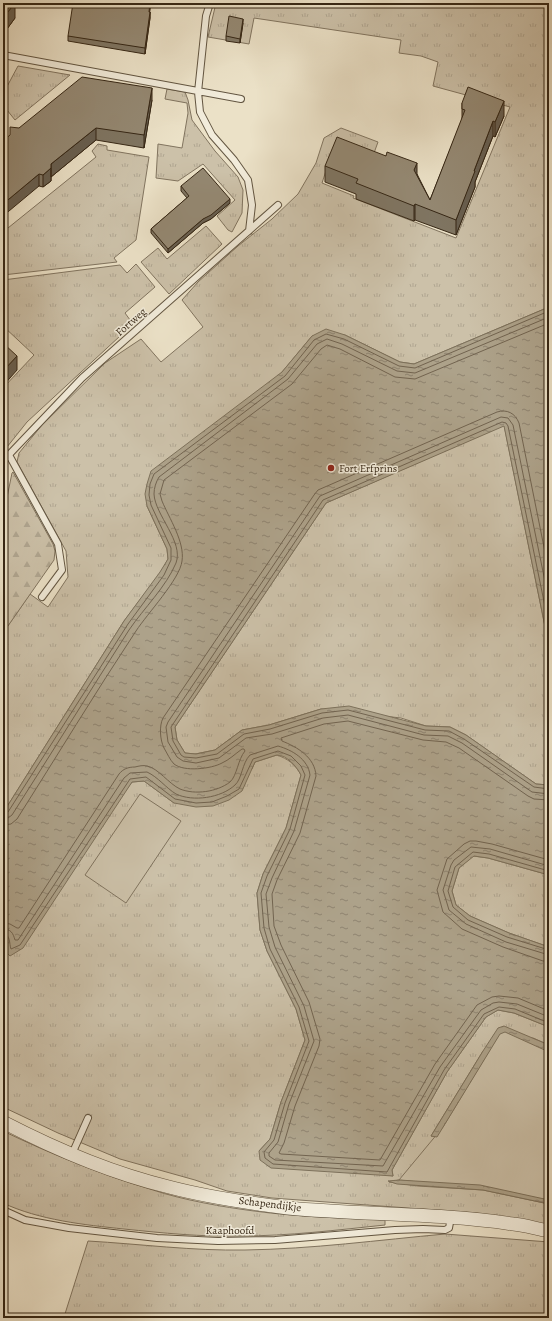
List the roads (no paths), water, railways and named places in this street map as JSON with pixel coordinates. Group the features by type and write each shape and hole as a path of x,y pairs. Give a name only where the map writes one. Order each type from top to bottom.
{"street":[{"name":"Schapendijkje","path":"3,1122 72,1154 127,1175 168,1187 209,1196 288,1208 451,1217 514,1224 549,1231"}],"lane":[{"path":"210,3 206,16 198,92 200,112 212,135 234,160 248,180 252,205 249,231"},
{"path":"4,56 240,99"},
{"name":"Fortweg","path":"3,460 82,378 278,205"},
{"path":"9,454 58,544 62,570 42,597"},
{"path":"72,1154 88,1118"},
{"name":"Kaaphoofd","path":"3,1210 25,1220 69,1228 157,1238 218,1241 275,1240 409,1230 445,1230 449,1228 451,1217"}],"water":[{"path":"549,307 549,646 504,426 326,503 175,727 177,740 185,753 196,754 215,750 242,730 269,725 321,709 349,706 426,726 450,727 466,735 536,784 549,785 549,875 488,858 474,856 459,868 452,891 456,905 470,916 509,933 549,947 549,1027 514,1013 498,1010 486,1017 447,1072 392,1170 393,1176 271,1168 260,1160 259,1151 270,1139 281,1102 305,1040 296,1009 267,951 260,930 257,893 263,874 286,828 301,775 297,768 288,759 277,755 255,762 242,791 229,800 213,806 196,807 174,803 144,781 132,782 23,948 10,956 7,953 3,934 3,813 124,621 168,559 167,549 147,506 145,494 151,471 282,372 312,336 326,329 345,335 400,362 414,364"},
{"path":"504,1026 549,1045 549,1052 505,1032 500,1034 437,1137 431,1136 498,1028"},
{"path":"399,1180 480,1185 549,1200 549,1204 483,1190 397,1184 388,1181"}],"place":[{"name":"Fort Erfprins","path":"331,468"}]}
